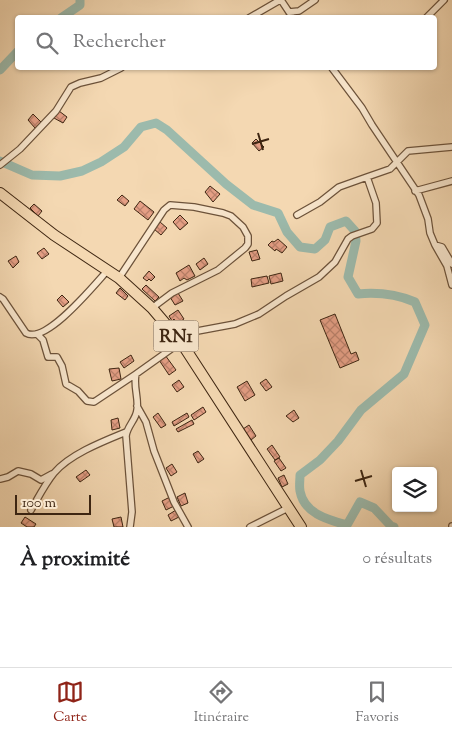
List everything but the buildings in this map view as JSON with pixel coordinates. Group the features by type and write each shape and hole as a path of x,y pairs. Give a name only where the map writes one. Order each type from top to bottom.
{"highway":[{"name":"RN1","path":"0,192 54,235 119,278 152,308 178,339 301,527"}],"street":[{"path":"253,15 280,0 291,15 316,0"},
{"path":"429,15 444,0"},
{"path":"0,166 20,149 56,111 71,87 102,78 117,70"},
{"path":"334,70 362,108 415,191 428,219 430,233 435,245 447,266 452,285"},
{"path":"297,215 320,202 339,187 383,173 397,164 408,151 452,147"},
{"path":"37,334 43,340 48,357 57,357 62,366 66,384 78,391 87,402 94,402 136,374 178,339 235,324 259,314 328,270 335,262 345,242 355,235 372,229 377,223 376,203 367,177"},
{"path":"415,191 452,181"},
{"path":"119,278 164,210 170,205 223,213 237,221 248,236 248,244 245,248 218,270 172,294 152,308"},
{"path":"435,245 442,247 452,264"},
{"path":"0,297 26,332 37,334 55,324 73,308 108,270"},
{"path":"0,479 18,471 31,474 41,480 102,442 126,432 134,421 137,406 136,374"},
{"path":"137,406 146,422 154,451 174,502 188,527"},
{"path":"126,432 132,512 130,527"},
{"path":"31,510 54,473"},
{"path":"250,527 288,508"}],"waterway":[{"path":"65,15 80,5 80,0"},
{"path":"0,70 15,54"},
{"path":"0,161 32,175 60,176 82,171 101,162 124,147 141,127 156,123 167,130 226,184 253,205 278,213 287,232 300,247 315,249 325,240 330,227 346,221 355,231 356,241 348,277 358,294 387,294 415,302 425,325 404,374 361,410 338,441 320,460 300,475 300,491 306,505 312,511 325,518 347,525 360,502 374,508 394,527"}]}
